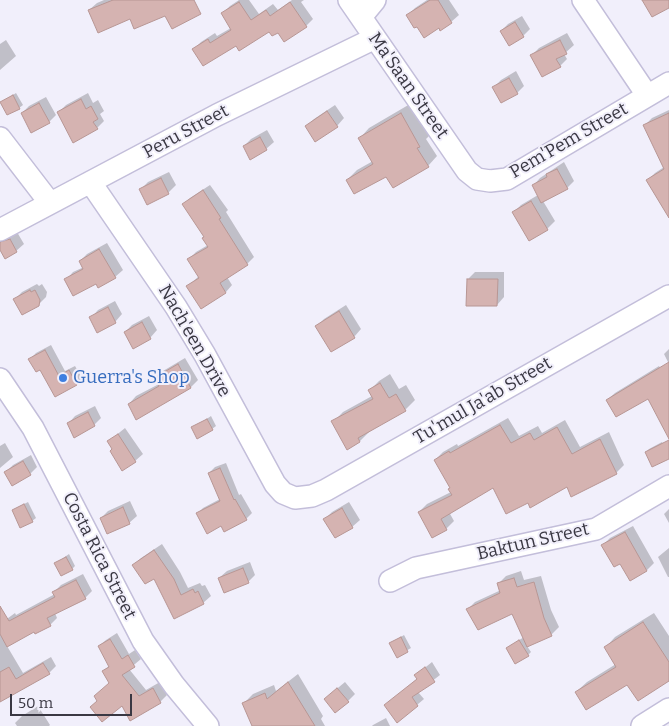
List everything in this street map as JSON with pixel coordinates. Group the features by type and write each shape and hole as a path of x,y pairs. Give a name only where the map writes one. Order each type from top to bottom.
{"street":[{"path":"355,8 375,0"},
{"path":"583,0 647,95"},
{"name":"Ma'Saan Street","path":"355,8 467,172"},
{"name":"Peru Street","path":"0,230 217,115 374,38"},
{"name":"Pem'Pem Street","path":"467,172 477,179 490,182 507,178 669,83"},
{"path":"0,138 50,203"},
{"name":"Nach'een Drive","path":"91,183 176,307 205,355 275,484 283,493 295,498"},
{"name":"Tu'mul Ja'ab Street","path":"295,498 312,496 326,490 669,296"},
{"name":"Costa Rica Street","path":"0,379 33,428 143,641 174,685 208,726"},
{"name":"Baktun Street","path":"390,581 416,568 596,529 669,486"},
{"path":"642,726 669,709"}],"building":[{"path":"113,0 194,0 201,14 172,29 165,16 134,29 130,19 98,33 88,10"},
{"path":"430,0 438,0 452,23 440,31 439,28 424,38 417,27 414,28 406,15"},
{"path":"642,0 669,0 669,8 652,17"},
{"path":"239,2 251,20 266,10 270,16 290,2 307,27 284,42 278,33 272,36 269,32 239,51 236,46 203,66 192,49 208,39 210,43 231,30 221,13"},
{"path":"515,22 524,37 509,46 500,31"},
{"path":"560,40 567,54 556,59 561,67 542,77 530,55"},
{"path":"509,78 518,94 501,103 492,87"},
{"path":"13,95 20,109 7,115 0,102"},
{"path":"81,99 86,109 91,106 98,119 93,122 98,129 73,143 57,112"},
{"path":"39,103 50,123 31,133 21,113"},
{"path":"327,111 338,127 315,142 305,126"},
{"path":"401,113 420,147 417,148 429,167 393,188 386,177 354,194 346,180 373,164 358,138"},
{"path":"669,113 669,218 646,180 664,169 643,125"},
{"path":"260,137 267,150 250,160 243,146"},
{"path":"557,169 568,189 541,203 532,185 547,177 546,174"},
{"path":"161,178 169,194 147,205 139,189"},
{"path":"203,190 248,265 220,283 226,293 201,309 186,286 199,278 187,259 208,247 202,238 204,237 182,204"},
{"path":"531,201 548,230 529,241 512,212"},
{"path":"10,239 17,252 5,259 0,250 0,242"},
{"path":"99,249 116,278 98,288 96,284 73,296 64,279 83,269 79,261"},
{"path":"467,279 498,279 497,306 466,306"},
{"path":"30,290 31,292 35,290 40,300 39,306 22,315 13,299"},
{"path":"108,307 116,323 97,333 89,317"},
{"path":"339,311 355,338 331,352 315,326"},
{"path":"142,322 151,339 133,349 124,332"},
{"path":"45,350 59,376 69,370 77,385 55,397 40,370 36,372 28,359"},
{"path":"669,362 669,439 648,399 616,417 606,400"},
{"path":"178,364 191,388 136,420 128,404 159,386 154,378"},
{"path":"380,383 389,398 396,394 406,411 358,438 360,442 347,450 331,421 373,399 368,390"},
{"path":"88,412 95,426 74,438 67,423"},
{"path":"207,419 213,430 197,439 191,427"},
{"path":"500,425 511,443 530,433 534,440 557,427 572,454 600,439 617,474 571,497 567,487 530,508 528,503 506,514 493,488 441,519 447,530 432,538 418,512 452,495 434,460"},
{"path":"118,434 136,462 122,471 110,451 112,449 107,441"},
{"path":"669,440 669,459 652,467 645,452"},
{"path":"23,461 31,475 12,486 4,472"},
{"path":"220,468 234,500 247,520 224,532 221,526 207,534 196,513 220,501 208,473"},
{"path":"24,504 33,522 20,528 12,510"},
{"path":"123,507 130,524 107,534 100,518"},
{"path":"342,508 353,528 335,538 323,519"},
{"path":"625,532 647,571 630,581 620,564 614,567 601,545"},
{"path":"154,550 174,579 181,595 193,589 195,593 198,591 204,604 174,619 154,579 145,584 132,565"},
{"path":"66,557 73,570 61,576 54,563"},
{"path":"243,568 249,583 224,593 218,578"},
{"path":"514,578 517,587 534,582 544,618 552,636 527,647 512,614 478,630 466,609 500,593 497,583"},
{"path":"76,580 86,599 47,618 51,626 35,634 34,632 7,647 0,634 0,606 9,621 55,597 52,592"},
{"path":"643,622 669,662 669,681 638,701 627,685 586,710 575,692 616,667 604,647"},
{"path":"401,637 408,652 397,658 389,643"},
{"path":"110,639 122,659 128,655 135,667 122,675 139,696 153,688 161,703 130,721 122,706 102,722 90,707 97,701 94,696 109,683 102,671 109,667 98,646"},
{"path":"519,640 529,656 515,664 506,648"},
{"path":"43,663 50,674 0,702 0,672 9,667 16,679"},
{"path":"425,667 435,682 412,697 418,706 397,723 384,705 417,679 414,675"},
{"path":"288,682 315,726 252,726 242,703 265,693 267,699"},
{"path":"337,688 349,702 335,713 324,699"}],"place":[{"name":"Guerra's Shop","path":"63,378"}]}
